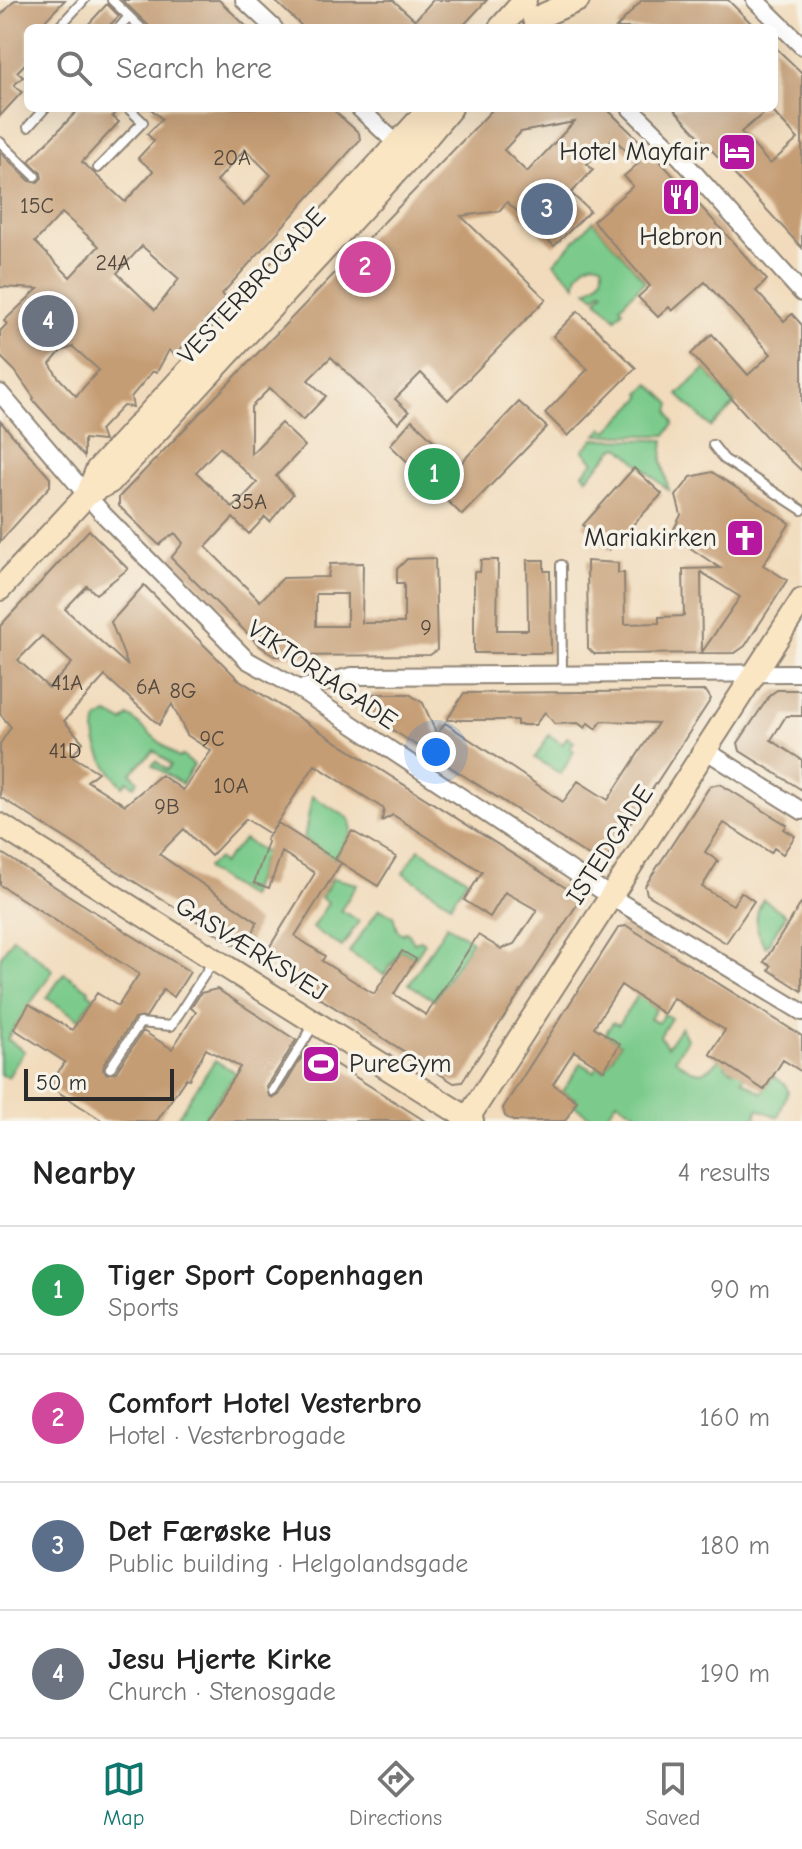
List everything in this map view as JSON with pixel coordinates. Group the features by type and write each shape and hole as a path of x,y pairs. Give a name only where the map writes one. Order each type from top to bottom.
{"street":[{"path":"244,0 270,24"},
{"path":"532,19 555,0"},
{"path":"532,19 578,0"},
{"path":"755,0 802,46"},
{"path":"363,112 398,145"},
{"name":"VESTERBROGADE","path":"87,495 97,470 427,112"},
{"name":"VESTERBROGADE","path":"0,589 87,495 110,482 411,156 448,112"},
{"path":"634,112 679,156 802,293"},
{"name":"VIKTORIAGADE","path":"0,393 134,547 247,660 299,689 610,896 802,1012"},
{"name":"ISTEDGADE","path":"468,1120 802,600"},
{"path":"299,689 352,676 802,673"},
{"path":"705,750 802,811"},
{"name":"GASVÆRKSVEJ","path":"0,825 468,1120"}],"lane":[{"path":"62,24 84,0"},
{"path":"112,0 137,24"},
{"path":"122,24 129,16"},
{"path":"28,127 41,112"},
{"path":"98,168 143,122 132,112"},
{"path":"0,142 35,176"},
{"path":"713,445 724,459 802,510"},
{"path":"561,565 562,674"},
{"path":"110,1068 140,1023 171,1026 215,959"},
{"path":"273,1091 316,1023"}],"green space":[{"path":"593,221 645,281 620,306 623,310 616,318 597,300 604,291 595,297 587,290 600,280 602,264 594,262 583,267 576,285 554,263"},
{"path":"705,369 735,404 711,427 678,395"},
{"path":"650,384 671,404 669,412 674,423 666,435 597,435 603,428 608,431 642,397 640,394"},
{"path":"594,439 664,440 662,461 669,491 620,447 615,448 587,478 583,473 594,462 583,450"},
{"path":"108,714 123,722 128,716 178,758 182,756 194,765 182,784 152,765 156,761 167,770 171,765 154,750 131,773 138,781 134,786 128,781 123,786 111,772 98,747 97,720"},
{"path":"549,735 563,744 567,737 574,742 570,748 574,751 561,774 535,758"},
{"path":"312,796 350,819 352,831 334,859 304,839"},
{"path":"244,839 274,858 262,859 249,897 207,870 218,859 222,864"},
{"path":"419,849 467,879 451,904 403,873"},
{"path":"333,878 357,884 341,910 359,921 342,947 312,928 328,903 321,898"},
{"path":"763,899 786,915 766,947 759,936 757,924"},
{"path":"379,909 393,915 397,930 403,934 406,931 414,942 421,940 425,943 415,958 401,950 384,975 349,952"},
{"path":"447,925 472,941 434,1000 409,984"},
{"path":"13,937 53,970 7,1039 24,1051 8,1077 0,1074 0,958"},
{"path":"64,973 94,997 79,1019 47,998"},
{"path":"638,995 656,1009 650,1019 658,1023 664,1014 671,1018 660,1036 667,1047 681,1027 687,1039 675,1059 685,1067 700,1072 707,1070 719,1060 730,1042 737,1047 725,1066 733,1071 746,1052 756,1058 742,1080 762,1093 773,1076 785,1084 788,1091 778,1117 758,1109 755,1117 760,1121 650,1121 617,1101 603,1121 597,1121 574,1106 577,1100 563,1091 581,1063 594,1072 598,1066 604,1070 620,1044 605,1034 613,1022 618,1025"},
{"path":"215,1060 236,1073 202,1121 175,1121"}],"building":[{"path":"15,0 65,0 42,24 24,24 24,65 17,72 23,77 14,85 22,92 0,116 0,16"},
{"path":"122,0 219,0 244,24 147,24"},
{"path":"274,0 393,0 415,20 433,0 487,0 465,24 300,24"},
{"path":"642,0 728,0 752,24 620,24"},
{"path":"107,4 119,16 111,24 89,24"},
{"path":"778,50 802,73 802,248 677,112 765,112 741,132 770,164 798,139 774,113 778,112"},
{"path":"76,112 116,112 112,116 119,122 82,162 125,202 153,171 138,158 154,141 147,134 162,119 154,112 335,112 359,133 360,140 222,294 226,298 175,355 169,350 157,372 152,372 131,397 133,407 123,406 100,430 104,441 84,439 84,457 33,400 15,371 0,356 0,331 7,324 4,321 38,289 0,287 0,152 30,181 38,182 42,178 29,161","holes":["245,149 271,175 244,206 217,181","62,213 99,246 70,277 35,242","142,246 179,279 155,310 117,273","73,347 99,370 76,396 50,364 61,351"]},
{"path":"490,112 610,112 660,161 767,280 756,291 784,321 792,314 802,325 802,471 769,440 691,354 712,334 748,375 771,354 705,282 672,311 669,307 658,317 638,297 650,286 593,221 633,186 624,176 639,163 613,138 587,164 593,170 571,193 590,211 554,246 507,202 499,211 461,216 546,299 448,400 421,373 395,399 409,412 398,423 331,357 308,380 326,396 303,420 270,388 251,407 251,454 281,423 305,446 276,476 293,494 270,522 265,517 249,534 233,518 206,547 260,601 283,578 328,577 330,564 363,563 362,623 404,623 404,583 397,583 397,569 407,559 435,558 437,650 430,655 274,656 260,646 171,558 183,543 175,533 159,545 119,506 119,497","holes":["574,122 527,172 504,150 521,132","220,447 257,483 233,508 196,472","316,594 347,594 347,626 316,626"]},
{"path":"578,311 636,368 568,436 545,413 588,369 553,336"},
{"path":"519,402 547,427 462,515 390,445 412,420 459,465"},
{"path":"0,421 50,478 50,486 0,542"},
{"path":"634,468 662,494 609,550 583,525"},
{"path":"712,472 790,523 763,565 787,580 745,646 735,653 594,654 588,648 587,561 618,563 618,573 624,573 625,624 659,623 659,617 684,616 683,569 720,568 671,535 681,515 676,496 691,477","holes":["701,572 740,597 702,652"]},
{"path":"89,530 128,569 96,594 87,586 65,609 128,666 111,622 144,585 238,679 577,895 578,903 462,1082 454,1083 261,961 315,873 282,852 269,888 254,883 268,842 266,840 278,823 341,863 295,936 325,956 322,961 374,994 402,951 416,959 394,994 426,1015 478,935 501,949 514,944 537,910 505,892 490,917 464,900 482,872 393,815 382,821 384,809 315,765 270,834 246,819 211,856 184,829 159,854 257,922 246,952 0,797 0,744 11,727 0,714 0,626","holes":["42,636 72,663 49,688 18,660","105,676 159,725 172,704 187,735 211,751 183,790 161,775 125,805 87,781 98,772 72,756 83,742 64,721"]},
{"path":"481,560 498,560 497,630 528,630 527,560 544,560 544,571 550,571 551,653 474,653 474,572 480,572"},
{"path":"777,690 802,690 802,716 786,716 771,740 802,760 802,790 740,751 738,743 770,695"},
{"path":"706,691 711,699 607,859 598,862 363,711 372,694 409,694 423,703 437,735 445,723 563,802 578,781 608,800 658,723 602,721 596,729 588,723 585,728 578,723 555,724 545,712 535,725 517,725 517,720 447,720 464,693"},
{"path":"720,784 787,825 784,829 795,836 783,854 774,848 771,853 724,823 705,852 718,861 702,887 733,905 741,892 754,901 726,943 647,894 645,886 710,786"},
{"path":"352,831 396,857 378,886 335,859"},
{"path":"0,852 190,972 174,997 163,990 146,1017 134,1019 104,1064 103,1070 107,1074 116,1072 143,1031 172,1049 196,1012 191,1008 201,993 217,989 296,1040 267,1087 269,1096 274,1098 279,1095 308,1047 425,1121 205,1121 240,1067 206,1049 189,1079 186,1078 157,1121 103,1121 49,1086 65,1062 14,1029 29,1004 72,1030 97,993 118,1006 139,974 0,885"},
{"path":"802,902 802,991 769,970 771,966 764,962"},
{"path":"627,926 802,1036 802,1072 783,1060 764,1090 710,1054 725,1030 673,998 664,1014 621,985 594,1027 620,1044 604,1070 574,1051 553,1084 577,1101 565,1121 513,1121 505,1116 503,1108 545,1042 619,927"}],"place":[{"name":"Hotel Mayfair","path":"737,152"},
{"name":"Hebron","path":"681,197"},
{"name":"Det Færøske Hus","path":"547,209"},
{"name":"Comfort Hotel Vesterbro","path":"365,267"},
{"name":"Jesu Hjerte Kirke","path":"48,321"},
{"name":"Tiger Sport Copenhagen","path":"434,474"},
{"name":"Mariakirken","path":"745,538"},
{"name":"PureGym","path":"321,1064"}]}
